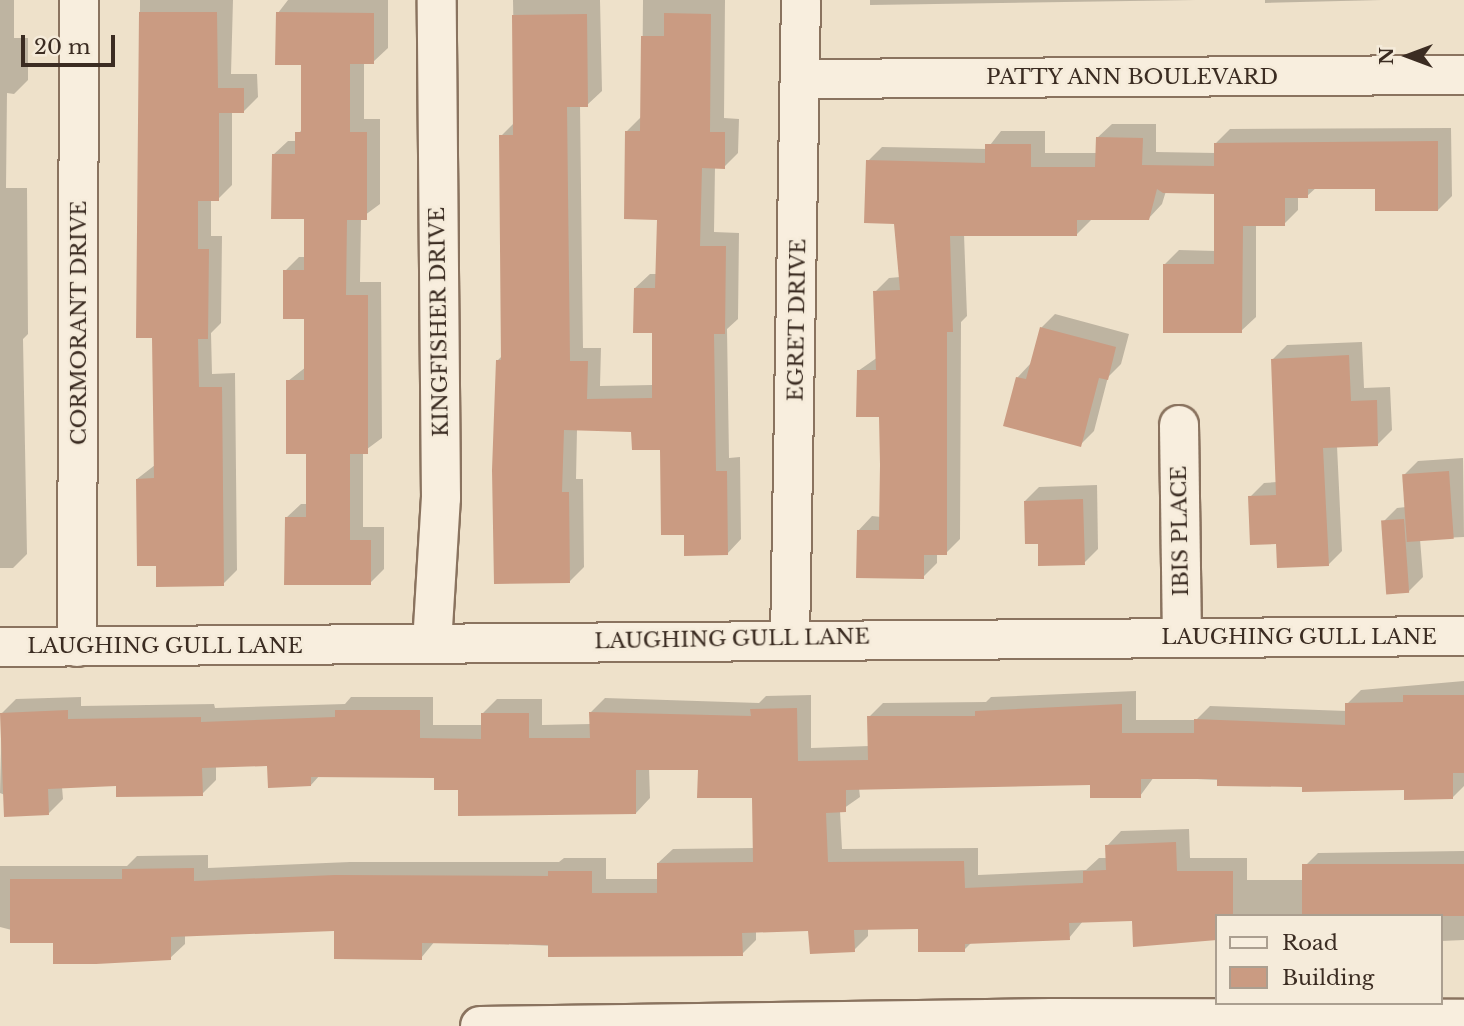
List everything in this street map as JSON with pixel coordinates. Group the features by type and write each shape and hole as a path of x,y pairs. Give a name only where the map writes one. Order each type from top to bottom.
{"street":[{"name":"CORMORANT DRIVE","path":"77,647 79,0"},
{"name":"KINGFISHER DRIVE","path":"432,644 441,498 437,0"},
{"name":"EGRET DRIVE","path":"790,640 801,0"},
{"name":"PATTY ANN BOULEVARD","path":"801,79 1464,75"},
{"name":"IBIS PLACE","path":"1179,425 1182,638"},
{"name":"LAUGHING GULL LANE","path":"0,647 1464,636"},
{"path":"480,1026 1052,1018 1464,1019"}],"building":[{"path":"139,12 217,12 218,88 244,88 244,113 219,113 219,201 198,201 198,249 209,249 208,339 198,339 199,387 222,387 224,586 156,587 156,566 137,566 136,479 154,478 152,338 136,338"},
{"path":"276,12 374,13 374,64 350,64 350,132 367,132 367,220 347,220 346,295 368,295 368,454 350,454 350,540 371,540 371,585 284,585 285,517 306,517 306,454 286,454 286,380 304,380 304,319 283,319 283,270 304,270 304,219 271,219 272,154 295,154 295,132 301,132 301,65 275,65"},
{"path":"664,13 711,14 710,132 725,132 725,169 702,168 700,246 726,246 725,334 714,334 716,471 727,471 728,555 684,556 684,535 661,535 660,450 632,450 631,432 564,430 562,492 569,492 570,583 494,584 492,470 496,360 501,360 499,135 513,135 512,15 587,14 588,107 567,107 570,361 588,361 587,399 652,398 652,333 633,333 634,288 655,288 657,220 624,219 625,131 640,131 641,36 664,36"},
{"path":"1096,137 1143,138 1142,165 1214,166 1214,143 1438,141 1438,211 1375,211 1375,189 1308,189 1308,198 1285,198 1285,226 1243,226 1242,333 1163,333 1163,264 1214,264 1214,194 1163,193 1157,189 1149,220 1077,220 1077,236 950,236 953,332 947,332 947,555 924,555 924,579 856,578 857,530 879,530 880,465 879,417 856,417 857,370 876,370 873,291 900,290 894,224 864,223 866,160 985,163 985,144 1031,144 1031,167 1095,167"},
{"path":"1040,327 1116,347 1108,380 1099,378 1081,447 1003,426 1016,377 1026,379"},
{"path":"1349,355 1351,401 1377,400 1378,446 1323,448 1329,566 1277,568 1276,544 1250,545 1248,496 1276,495 1271,359"},
{"path":"1449,471 1454,539 1407,542 1402,474"},
{"path":"1083,499 1085,565 1038,566 1038,544 1025,544 1024,501"},
{"path":"1404,519 1409,593 1386,594 1381,521"},
{"path":"1403,695 1464,695 1464,773 1453,773 1453,799 1404,800 1404,790 1302,792 1302,787 1217,786 1217,779 1141,779 1141,798 1090,798 1090,785 846,790 846,812 826,813 828,862 964,861 965,888 1083,883 1083,871 1106,870 1105,845 1176,842 1177,871 1233,871 1233,914 1216,914 1216,940 1133,947 1132,921 1069,923 1070,940 965,944 965,952 918,952 918,929 854,930 855,952 810,954 808,931 742,933 743,956 548,957 548,945 422,943 422,960 334,959 334,931 171,937 171,960 96,964 53,964 53,943 10,943 10,879 122,879 122,869 194,868 194,881 335,875 548,876 548,871 592,871 592,893 657,893 657,863 753,862 752,798 697,798 698,770 636,770 636,814 458,816 458,790 434,790 434,778 311,777 311,786 268,788 267,766 202,768 203,796 116,797 116,786 48,789 49,815 4,817 0,713 68,710 68,719 201,717 201,722 335,717 335,710 420,710 420,738 481,739 481,713 529,713 529,738 590,738 589,712 751,716 750,709 797,708 798,761 868,760 867,716 975,716 975,711 1122,704 1122,733 1194,733 1194,719 1345,725 1345,703 1403,702"},
{"path":"1302,864 1464,864 1464,916 1302,914"}]}
